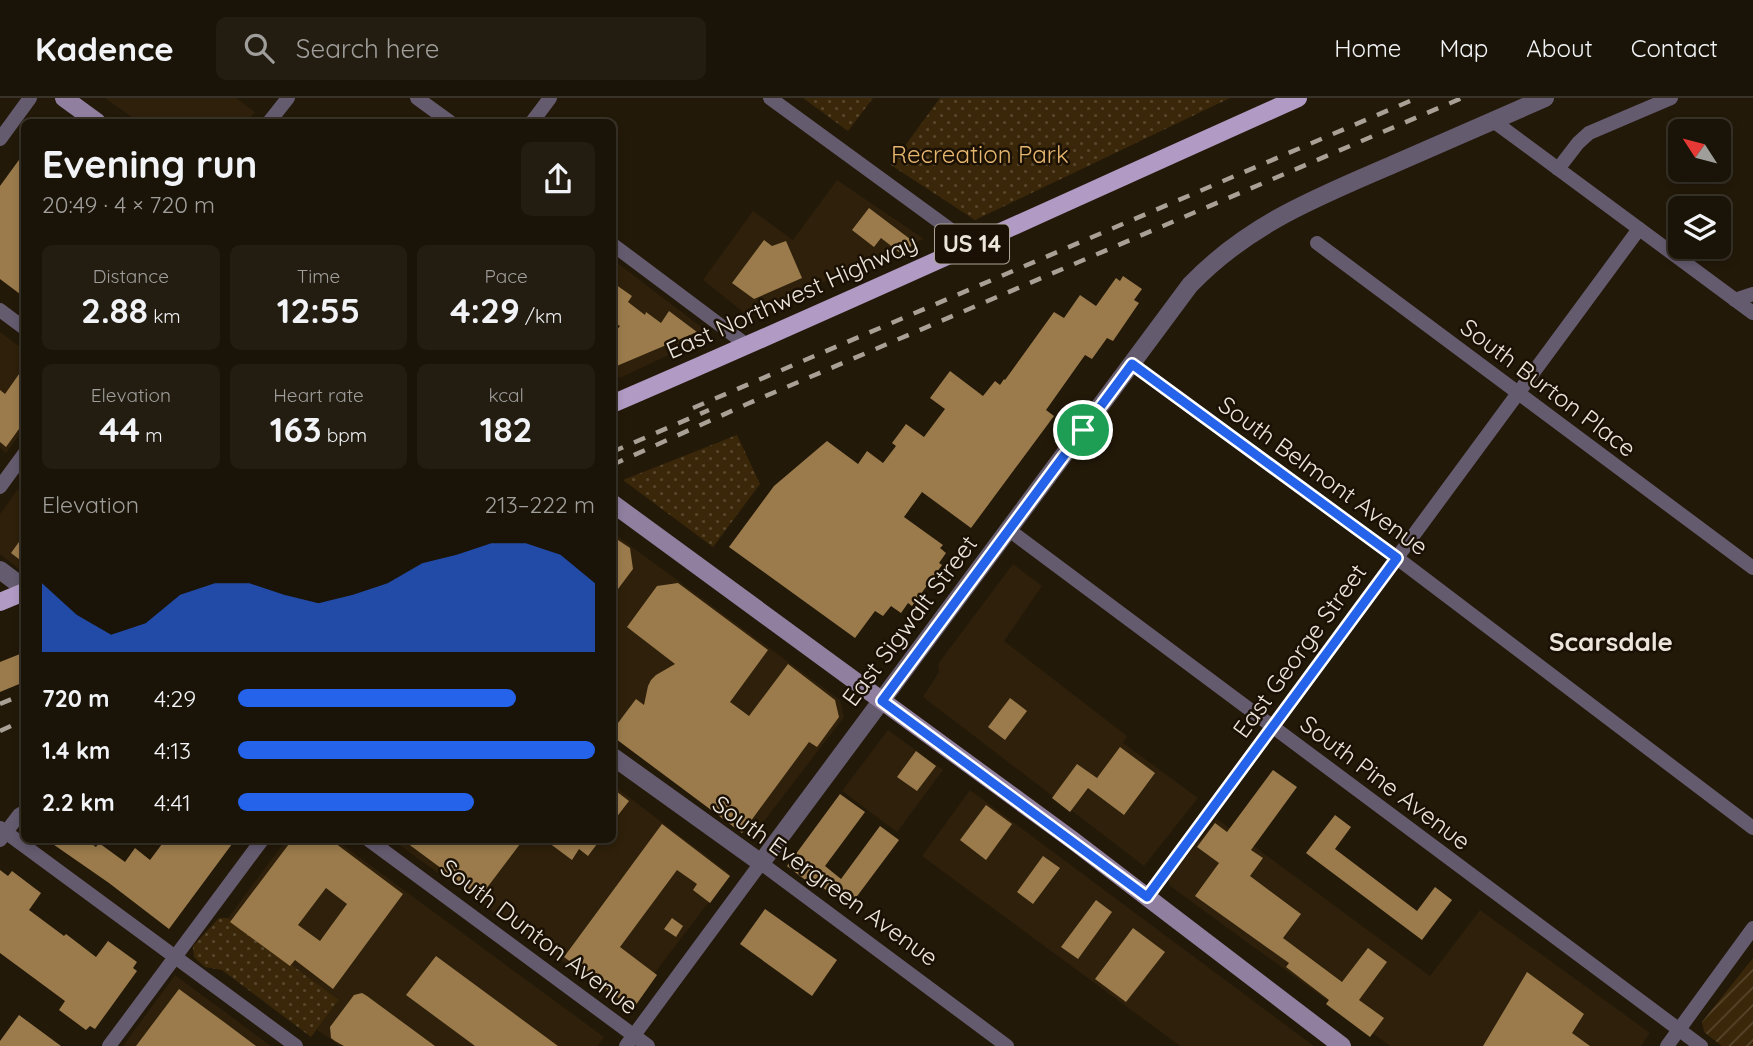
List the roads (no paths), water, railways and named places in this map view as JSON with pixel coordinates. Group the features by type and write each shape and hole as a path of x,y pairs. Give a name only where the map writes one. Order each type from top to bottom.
{"main road":[{"path":"64,98 93,119"},
{"name":"East Northwest Highway","path":"616,402 748,346 1298,98"},
{"path":"616,506 1147,897 1342,1046"},
{"path":"0,602 21,592"}],"street":[{"path":"0,139 30,98"},
{"path":"272,119 288,98"},
{"path":"417,98 446,119"},
{"path":"535,119 550,98"},
{"path":"770,98 970,244"},
{"name":"East Sigwalt Street","path":"630,1041 1190,285 1208,266 1266,223 1320,196 1545,98"},
{"path":"1558,169 1589,133 1671,98"},
{"path":"1492,120 1753,313"},
{"name":"East George Street","path":"1147,897 1639,229"},
{"name":"South Burton Place","path":"1317,243 1753,568"},
{"path":"616,247 748,346"},
{"path":"1735,300 1753,294"},
{"path":"0,310 21,326"},
{"name":"South Belmont Avenue","path":"1132,364 1397,558 1753,828"},
{"path":"0,487 21,458"},
{"name":"South Pine Avenue","path":"1009,530 1701,1046"},
{"path":"0,570 21,588"},
{"name":"South Evergreen Avenue","path":"616,759 1007,1046"},
{"path":"21,814 2,834 296,1046"},
{"path":"109,1046 260,843"},
{"name":"South Dunton Avenue","path":"373,843 630,1041 648,1046"},
{"path":"1667,1046 1753,928"}],"railway":[{"path":"693,408 1417,98"},
{"path":"616,463 747,404 1462,98"},
{"path":"616,450 709,410"},
{"path":"0,704 21,695"},
{"path":"0,731 21,721"}],"district":[{"name":"Scarsdale","path":"1611,642"}],"park label":[{"name":"Recreation Park","path":"980,155"}]}
